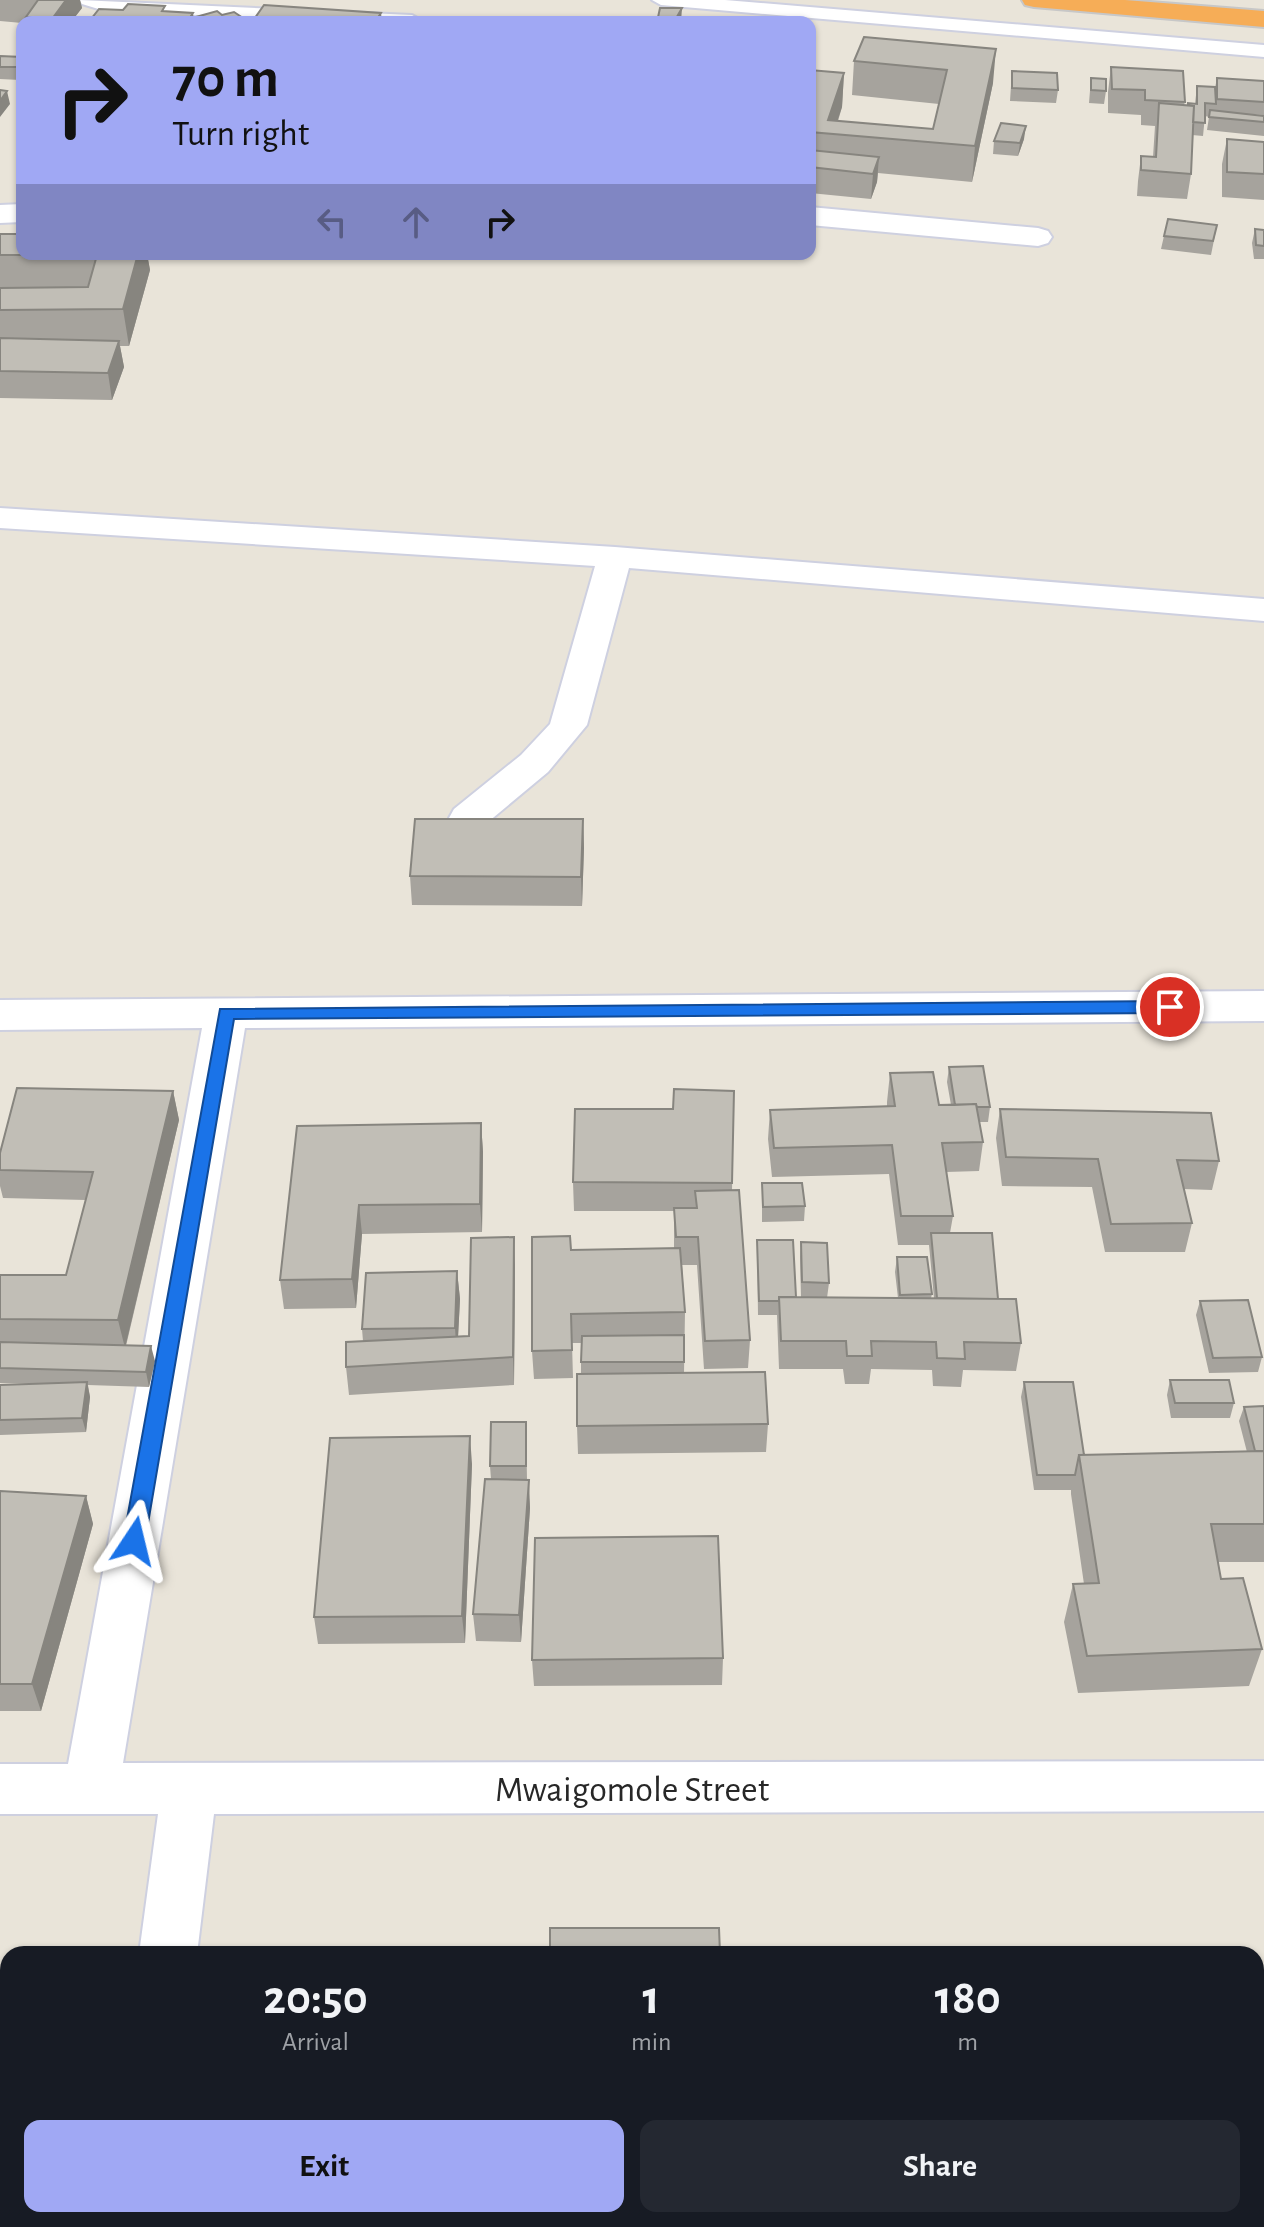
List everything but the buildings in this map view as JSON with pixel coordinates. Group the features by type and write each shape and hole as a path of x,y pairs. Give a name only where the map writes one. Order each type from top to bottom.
{"highway":[{"path":"1034,0 1264,19"}],"street":[{"path":"816,217 1038,237"},
{"path":"0,518 615,557 1264,610"},
{"path":"468,818 533,764 568,725 615,557"},
{"path":"0,1015 1264,1006"},
{"path":"91,1789 226,1013"},
{"name":"Mwaigomole Street","path":"0,1789 1264,1786"},
{"path":"169,1946 189,1789"}],"lane":[{"path":"88,0 105,6 309,16"},
{"path":"661,0 1264,51"}],"route":[{"path":"134,1541 226,1013 1170,1007"}]}
